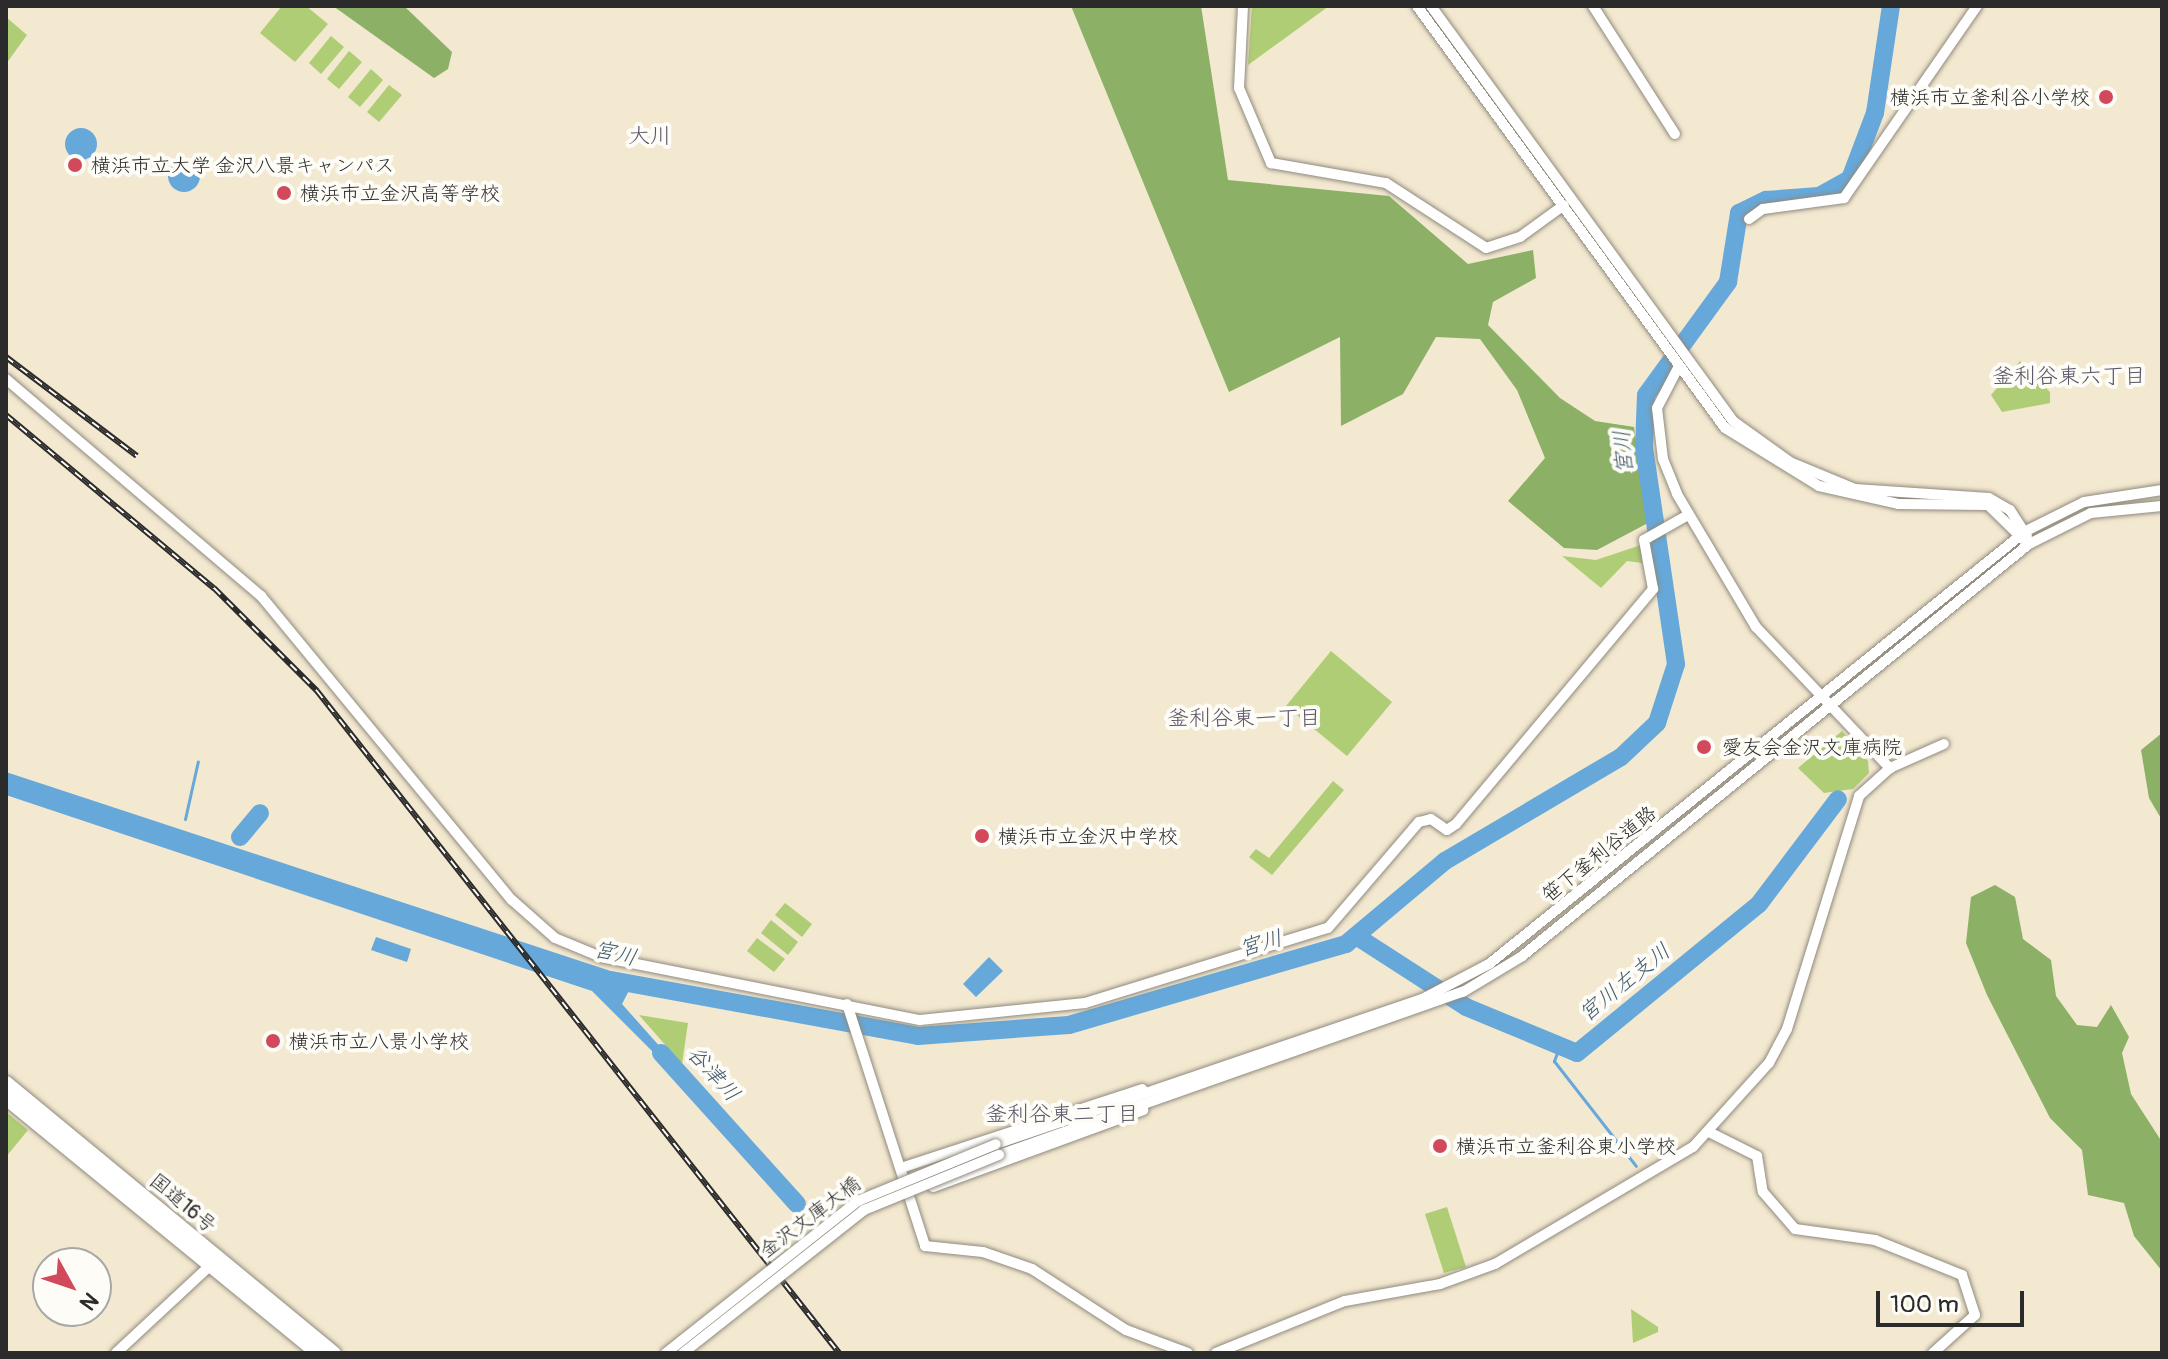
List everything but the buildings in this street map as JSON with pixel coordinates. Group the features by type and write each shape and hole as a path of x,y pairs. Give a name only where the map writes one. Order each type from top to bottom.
{"highway":[{"name":"国道16号","path":"6,1083 317,1353"},
{"name":"国道16号","path":"6,1098 334,1353"}],"street":[{"path":"1243,6 1239,88 1271,163 1386,183 1486,248 1520,237 1564,205"},
{"path":"1417,6 1725,428 1786,470 1853,496 1988,505 2022,534 2029,544"},
{"path":"1431,6 1564,205"},
{"path":"1593,6 1675,134"},
{"path":"1749,219 1763,209 1844,198 1977,6"},
{"path":"1678,363 1657,408 1657,431 1688,515 1745,614 1823,692 1890,768"},
{"path":"6,379 261,596 539,927 601,957 848,1009 933,1021 1053,1010 1328,928 1419,822 1431,819 1447,830 1456,824 1653,589 1644,540 1688,515"},
{"name":"笹下釜利谷道路","path":"998,1149 1174,1083 1422,999 1451,984 1512,948 1823,692 2022,534 2084,502 2162,490"},
{"name":"笹下釜利谷道路","path":"998,1149 1162,1099 1435,1006 1463,992 1521,957 2029,544 2091,513 2162,506"},
{"path":"1216,1353 1345,1301 1440,1284 1495,1264 1709,1132 1769,1063 1787,1029 1817,949 1827,884 1853,809 1890,768 1944,744"},
{"path":"848,1009 925,1246 962,1248 1032,1269 1126,1330 1188,1353"},
{"path":"901,1168 1113,1094 1174,1083"},
{"path":"910,1194 1123,1122 1162,1099"},
{"path":"1709,1132 1757,1156 1763,1192 1795,1229 1875,1240 1962,1275 1975,1315 1933,1353"},
{"name":"金沢文庫大橋","path":"666,1353 858,1201 998,1149"},
{"name":"金沢文庫大橋","path":"683,1353 871,1205 998,1149"},
{"path":"116,1353 214,1262"}],"green space":[{"path":"282,6 306,6 328,24 295,62 260,33"},
{"path":"333,6 404,6 452,52 448,69 434,78"},
{"path":"1071,6 1201,6 1228,180 1389,196 1468,264 1533,250 1536,278 1493,302 1488,325 1560,398 1595,421 1634,427 1648,523 1597,550 1564,548 1508,501 1545,458 1517,390 1480,339 1436,337 1403,394 1341,426 1340,337 1229,392"},
{"path":"1252,6 1329,6 1248,65"},
{"path":"6,17 27,35 6,64"},
{"path":"331,36 344,47 321,74 309,63"},
{"path":"349,51 362,62 339,89 327,79"},
{"path":"371,69 383,80 360,107 348,97"},
{"path":"389,85 402,95 379,122 367,112"},
{"path":"2020,361 2050,392 2050,403 2002,412 1991,395"},
{"path":"1641,545 1642,563 1627,561 1601,588 1562,556 1596,560"},
{"path":"1331,651 1392,702 1347,756 1286,706"},
{"path":"1842,731 1868,761 1869,773 1853,789 1824,793 1798,768"},
{"path":"2162,733 2162,820 2149,798 2141,750"},
{"path":"1333,781 1344,790 1272,875 1249,857 1256,849 1269,858"},
{"path":"1995,885 2015,897 2023,939 2051,960 2056,996 2077,1025 2097,1027 2111,1005 2129,1037 2122,1053 2131,1094 2162,1142 2162,1271 2134,1236 2124,1203 2088,1195 2082,1150 2050,1118 1987,995 1966,943 1971,897"},
{"path":"785,903 812,924 802,937 775,915"},
{"path":"771,920 798,942 788,955 761,933"},
{"path":"757,938 785,959 774,972 747,951"},
{"path":"639,1015 688,1023 682,1064"},
{"path":"6,1112 28,1130 6,1157"},
{"path":"1447,1207 1466,1267 1444,1273 1425,1214"},
{"path":"1631,1309 1658,1327 1658,1332 1633,1343"}],"water":[{"path":"81,128 92,133 97,144 92,155 81,160 70,155 65,144 70,133"},
{"path":"184,160 195,165 200,176 195,187 184,192 173,187 168,176 173,165"},
{"path":"6,772 635,979 622,1004 678,1067 673,1072 592,991 6,795"},
{"path":"376,937 411,949 407,962 371,950"},
{"path":"989,957 1003,971 976,997 963,984"}],"waterway":[{"name":"宮川","path":"611,980 918,1036 1069,1025 1346,944 1445,861 1621,757 1657,723 1676,664 1644,447 1646,395 1728,282 1739,213 1766,200 1819,196 1850,179 1875,113 1891,6"},
{"path":"185,819 198,761"},
{"name":"宮川左支川","path":"1356,936 1466,1007 1577,1053 1759,904 1838,799"},
{"path":"240,837 260,813"},
{"path":"1558,1050 1554,1061 1636,1166"},
{"name":"谷津川","path":"661,1053 797,1204"}],"railway":[{"path":"6,357 137,456"},
{"path":"6,415 214,588 317,691 839,1353"}],"place":[{"name":"横浜市立釜利谷小学校","path":"2106,97"},
{"name":"横浜市立大学 金沢八景キャンパス","path":"75,165"},
{"name":"横浜市立金沢高等学校","path":"284,193"},
{"name":"愛友会金沢文庫病院","path":"1704,747"},
{"name":"横浜市立金沢中学校","path":"982,836"},
{"name":"横浜市立八景小学校","path":"273,1041"},
{"name":"横浜市立釜利谷東小学校","path":"1440,1146"}],"district":[{"name":"大川","path":"650,137"},
{"name":"釜利谷東六丁目","path":"2069,377"},
{"name":"釜利谷東一丁目","path":"1244,719"},
{"name":"釜利谷東二丁目","path":"1062,1115"}]}
